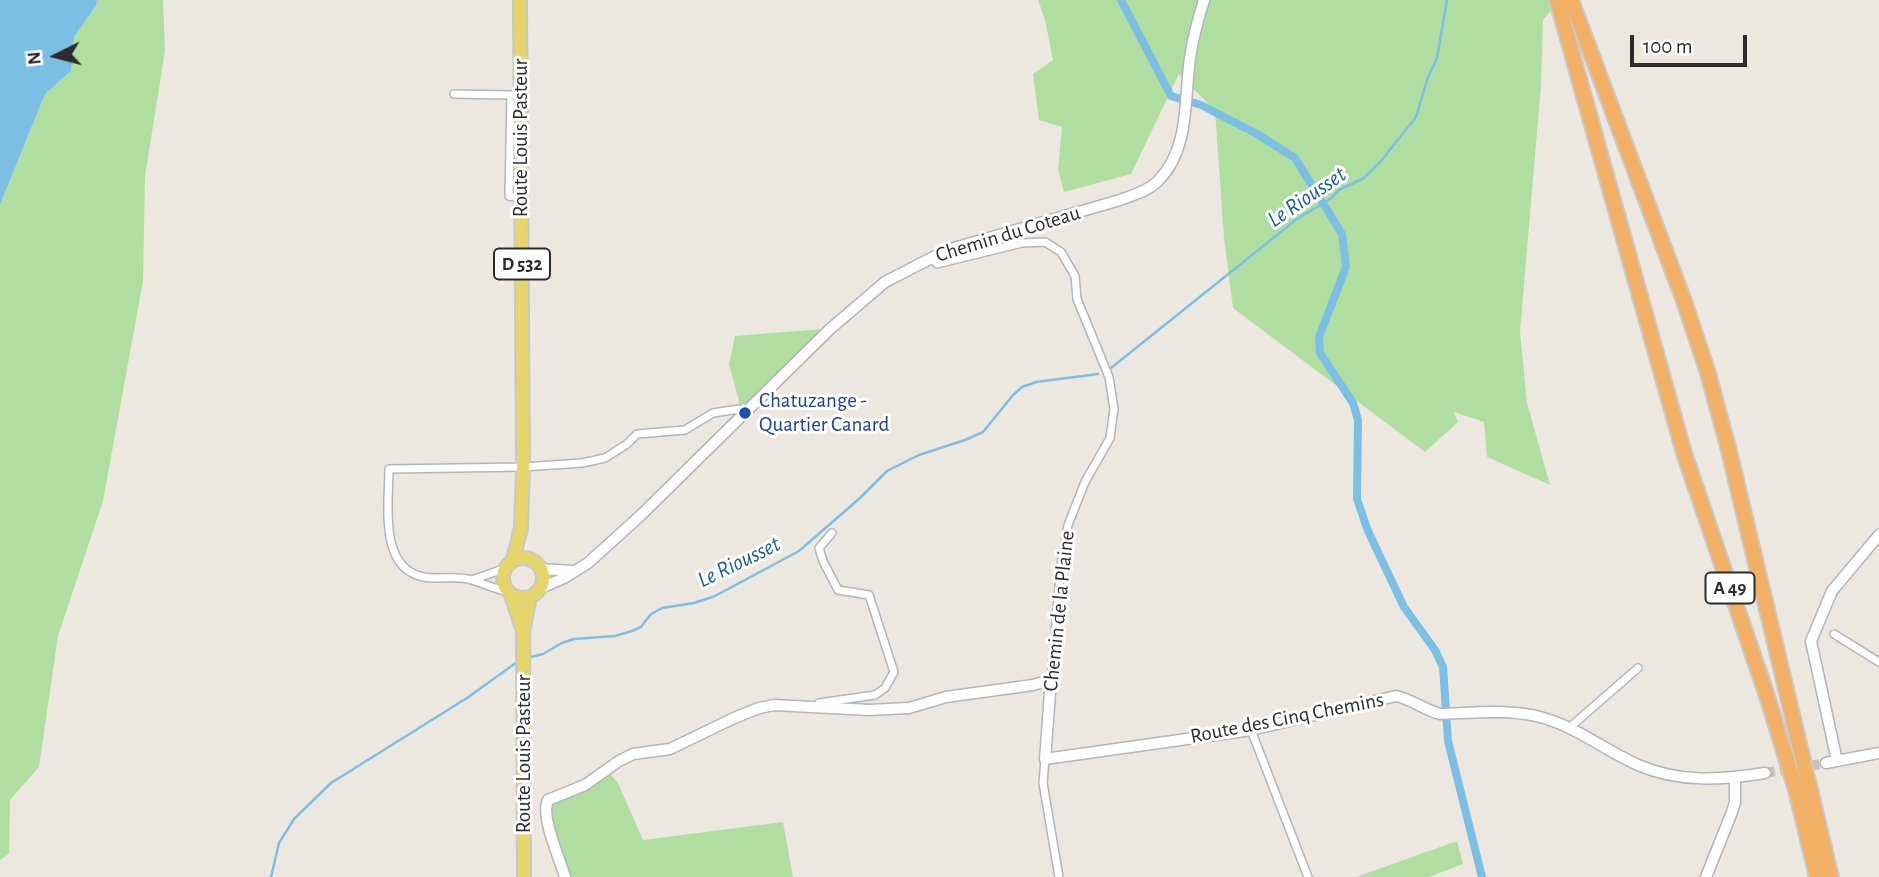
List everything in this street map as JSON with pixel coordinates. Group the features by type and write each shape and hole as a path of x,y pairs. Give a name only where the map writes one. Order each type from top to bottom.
{"highway":[{"name":"A 49","path":"1557,0 1684,453 1767,696 1796,790 1817,877"},
{"name":"A 49","path":"1571,0 1684,301 1708,373 1831,877"}],"main road":[{"name":"Route Louis Pasteur","path":"509,564 521,528 523,467 520,0"},
{"name":"Route Louis Pasteur","path":"521,528 531,559"},
{"path":"522,558 531,559 541,569 541,588 530,597 521,598 510,593 503,580 509,564 522,558"},
{"name":"Route Louis Pasteur","path":"510,593 523,632"},
{"name":"Route Louis Pasteur","path":"524,877 523,632 530,597"}],"street":[{"name":"Chemin du Coteau","path":"541,588 588,563 640,516 862,300 885,282 962,244 1139,193 1156,183 1168,169 1182,138 1192,48 1204,0"},
{"path":"454,94 511,95 509,196 521,198"},
{"name":"Chemin de la Plaine","path":"931,257 937,264 1022,243 1045,242 1061,252 1075,276 1076,299 1109,377 1114,409 1110,438 1085,482 1068,525 1061,565 1043,783 1059,877"},
{"path":"510,593 472,580 422,577 398,561 388,528 389,469 562,466 606,458 637,434 685,430 698,420 726,410 738,409 745,414"},
{"path":"806,705 875,695 885,688 894,672 869,595 838,590 823,561 819,548 832,533"},
{"path":"1837,761 1811,641 1832,591 1879,535"},
{"path":"472,580 509,564"},
{"path":"541,569 572,571"},
{"path":"1833,634 1879,662"},
{"path":"1569,729 1638,668"},
{"path":"565,877 549,828 545,806 548,800 585,785 633,754 670,749 734,718 774,705 869,710 909,708 946,697 1051,680"},
{"name":"Route des Cinq Chemins","path":"1045,759 1251,730 1396,696 1420,703 1440,714 1539,716 1639,765 1684,779 1765,773"},
{"path":"1251,730 1308,877"},
{"path":"1826,763 1879,753"},
{"path":"1706,877 1732,812 1736,790 1735,777"}],"green space":[{"path":"97,0 163,0 165,51 145,176 143,281 103,501 58,636 39,767 10,800 9,854 0,860 0,205 45,94 71,71 74,37 96,6"},
{"path":"1038,0 1560,0 1543,20 1541,85 1520,332 1527,403 1550,485 1487,457 1484,422 1454,412 1458,422 1425,452 1233,308 1224,238 1215,111 1179,74 1131,174 1064,192 1058,170 1062,127 1039,120 1033,74 1053,60"},
{"path":"823,329 747,403 740,405 729,364 735,336"},
{"path":"609,773 618,783 643,840 783,822 793,877 568,877 549,804"},
{"path":"1457,841 1463,864 1429,877 1356,877"}],"water":[{"path":"0,0 97,0 96,6 74,37 71,71 45,94 0,205"}],"waterway":[{"path":"1121,0 1171,96 1201,105 1257,134 1295,158 1342,234 1346,267 1319,337 1320,353 1353,403 1358,420 1357,499 1368,531 1404,607 1435,650 1443,667 1448,741 1482,877"},
{"name":"Le Riousset","path":"1111,368 1297,219 1330,199 1339,190 1364,178 1381,161 1416,117 1428,77 1437,58 1447,0"},
{"name":"Le Riousset","path":"527,658 543,654 574,639 615,636 632,631 641,627 651,614 662,608 694,603 715,596 799,551 887,471 919,455 983,432 1022,387 1036,382 1098,374"},
{"name":"Le Riousset","path":"271,877 279,843 294,819 331,783 467,698 520,660"}],"tunnel":[{"path":"1765,773 1826,763"}],"place":[{"name":"Chatuzange - Quartier Canard","path":"745,413"}]}
